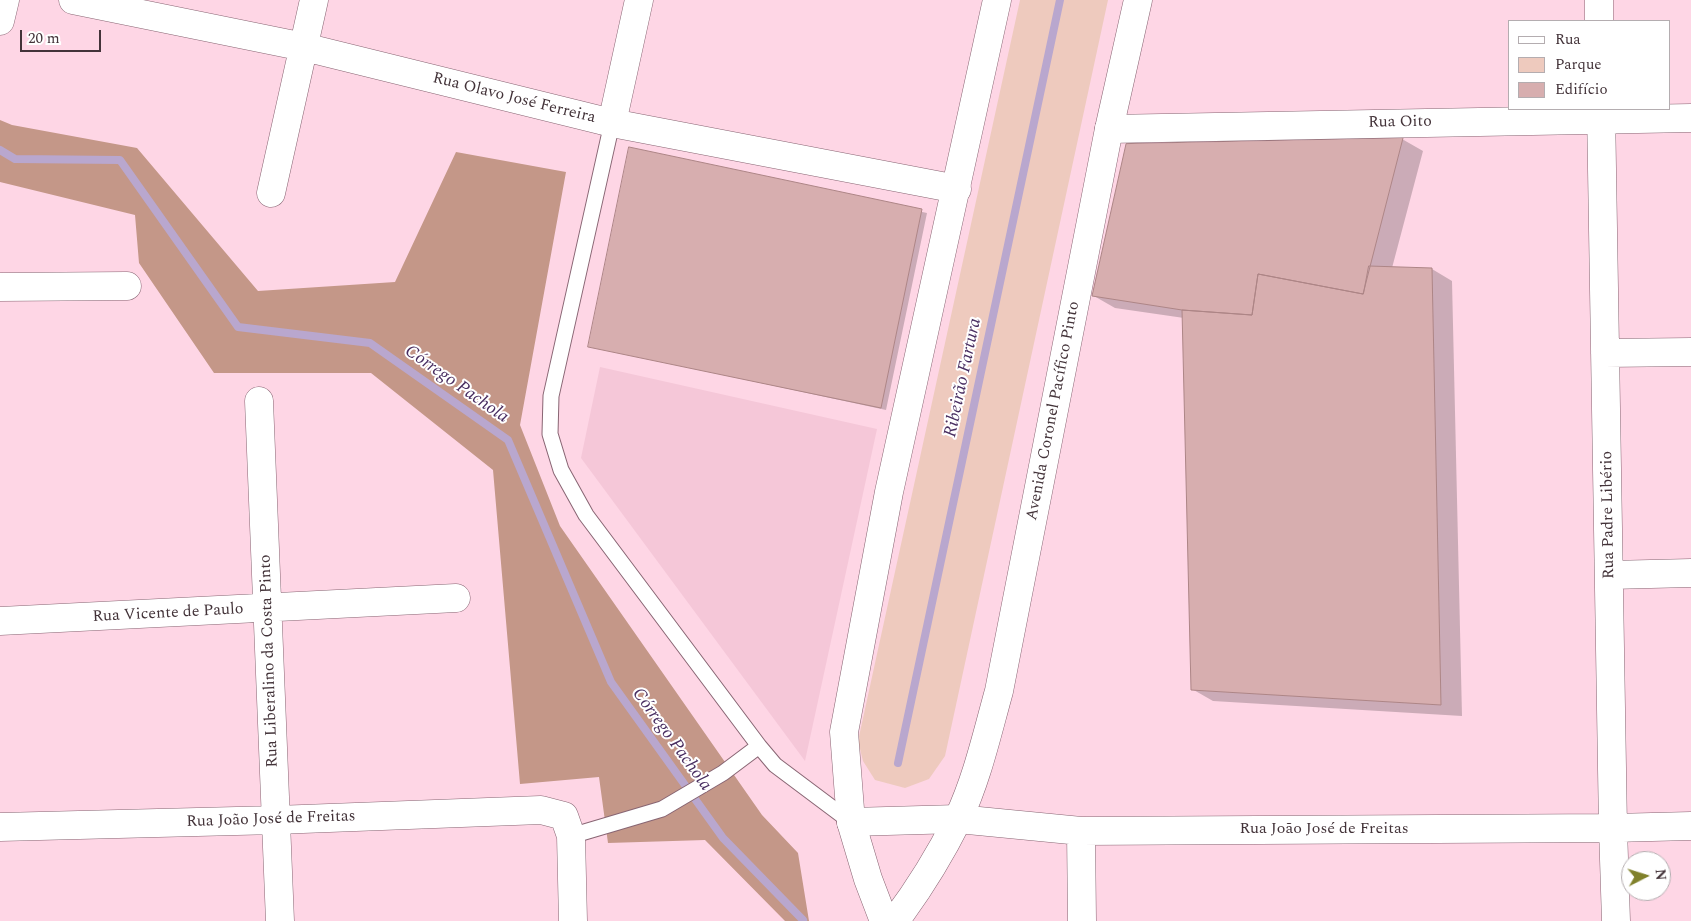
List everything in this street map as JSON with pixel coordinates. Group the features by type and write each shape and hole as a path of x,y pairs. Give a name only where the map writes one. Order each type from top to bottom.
{"street":[{"path":"0,21 5,0"},
{"name":"Rua Olavo José Ferreira","path":"73,0 304,47 612,123 957,189"},
{"path":"271,192 314,0"},
{"path":"612,123 639,0"},
{"path":"884,921 868,879 851,822 844,732 889,492 997,0"},
{"name":"Avenida Coronel Pacífico Pinto","path":"895,921 920,887 958,819 979,764 999,691 1109,129 1138,0"},
{"path":"1599,0 1599,20"},
{"name":"Rua Oito","path":"1109,129 1601,114 1691,118"},
{"name":"Rua Padre Libério","path":"1601,114 1610,575 1612,828 1616,921"},
{"path":"0,287 127,286"},
{"path":"1606,353 1691,352"},
{"name":"Rua Liberalino da Costa Pinto","path":"259,401 269,609 280,921"},
{"path":"1610,575 1691,573"},
{"name":"Rua Vicente de Paulo","path":"0,621 269,609 456,598"},
{"name":"Rua João José de Freitas","path":"0,827 276,820 541,810 564,816 571,836"},
{"name":"Rua João José de Freitas","path":"851,822 958,819 1081,831 1691,826"},
{"path":"1081,831 1082,921"},
{"path":"571,836 573,921"}],"lane":[{"path":"612,123 551,396 550,434 560,470 586,515 759,746 775,765 851,822"},
{"path":"571,836 662,809 723,773 759,746"}],"shaded area":[{"path":"0,120 12,125 137,148 258,291 395,282 456,152 566,172 520,425 560,526 762,815 798,853 809,921 785,921 705,840 608,843 599,777 520,784 493,470 371,373 214,373 139,263 135,215 0,182"},
{"path":"600,367 877,429 805,761 581,458"}],"green space":[{"path":"1020,0 1108,0 945,756 929,779 905,788 875,780 863,761 858,741"}],"building":[{"path":"1403,138 1363,294 1258,274 1252,315 1182,310 1092,296 1126,144"},
{"path":"629,147 922,209 881,408 588,347"},
{"path":"1369,266 1432,268 1441,705 1191,690 1182,310 1252,315 1258,274 1363,294"}],"waterway":[{"name":"Ribeirão Fartura","path":"898,763 1060,0"},
{"name":"Córrego Pachola","path":"0,150 15,159 120,160 238,327 370,343 508,440 611,682 723,838 803,920"}]}
